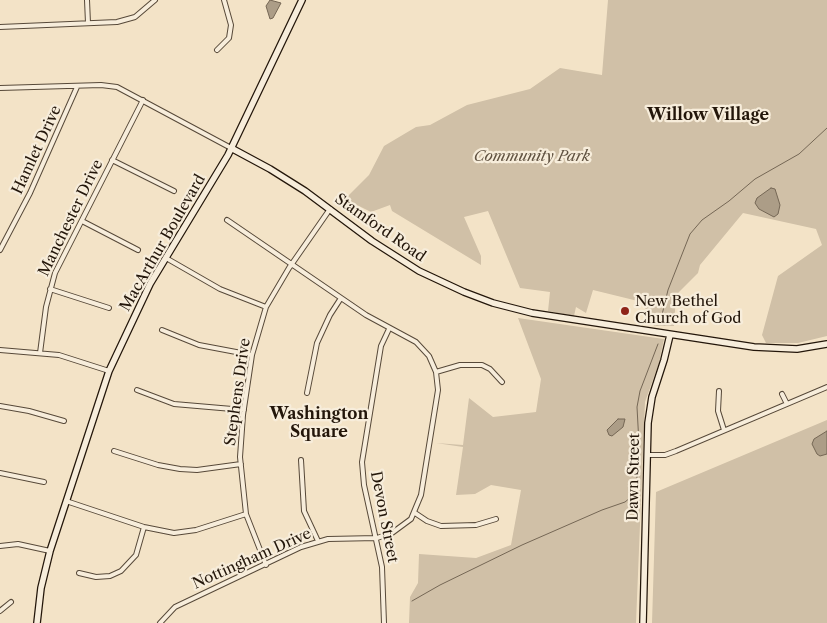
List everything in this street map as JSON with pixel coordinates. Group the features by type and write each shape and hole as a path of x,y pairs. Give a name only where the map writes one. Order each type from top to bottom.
{"street":[{"path":"87,0 88,23"},
{"path":"0,27 126,20 143,12 155,0"},
{"path":"217,50 224,44 231,31 231,19 224,0"},
{"name":"MacArthur Boulevard","path":"37,623 41,588 50,551 110,371 134,316 231,148 302,0"},
{"name":"Stamford Road","path":"0,88 101,85 117,87 270,169 330,209 390,253 419,271 464,292 532,314 773,349 797,349 827,344"},
{"name":"Hamlet Drive","path":"0,250 30,192 78,87"},
{"name":"Manchester Drive","path":"40,352 50,289 58,266 143,100"},
{"path":"112,160 174,191"},
{"name":"Stephens Drive","path":"266,565 246,514 241,464 244,410 252,355 266,307 292,263 330,209"},
{"name":"Nottingham Drive","path":"160,623 175,607 318,541 345,537 377,538 398,530 415,513 421,495 437,399 436,372 432,360 422,348 341,298 227,220"},
{"path":"82,221 138,250"},
{"path":"166,258 220,289 266,307"},
{"path":"50,289 109,308"},
{"path":"308,393 317,343 330,315 341,298"},
{"name":"Devon Street","path":"384,623 382,567 364,485 362,462 381,346 389,329"},
{"path":"162,330 199,345 252,355"},
{"name":"Dawn Street","path":"643,623 648,424 652,397 670,335"},
{"path":"0,350 40,352 79,361 110,371"},
{"path":"436,372 460,365 482,365 490,369 502,382"},
{"path":"648,455 665,455 827,387"},
{"path":"137,390 174,404 244,410"},
{"path":"719,391 718,411 724,430"},
{"path":"782,394 786,404"},
{"path":"0,406 29,411 64,421"},
{"path":"114,451 158,466 180,470 197,470 241,464"},
{"path":"301,460 304,511 318,541"},
{"path":"0,473 44,482"},
{"path":"66,501 144,527 166,532 183,533 246,514"},
{"path":"415,513 428,521 442,526 476,526 496,519"},
{"path":"79,573 96,577 110,576 121,571 136,555 144,527"},
{"path":"0,546 18,544 50,551"},
{"path":"0,611 11,602"}],"green space":[{"name":"Community Park","path":"608,0 827,0 827,336 798,343 766,343 762,335 778,276 822,245 816,229 743,213 700,265 698,273 676,295 674,326 654,326 642,302 593,290 586,313 576,307 574,316 548,311 550,292 520,288 488,211 464,217 481,256 481,265 392,211 390,205 371,212 345,199 369,175 384,146 416,127 430,125 467,105 530,89 560,68 602,75"},
{"path":"518,318 664,339 659,363 645,402 636,623 409,623 410,597 418,583 419,554 476,558 511,545 521,490 491,485 475,494 456,495 463,447 436,443 463,445 469,398 493,417 536,412 541,379"},
{"path":"827,420 827,623 652,623 656,492"}],"shaded area":[{"path":"270,0 281,3 273,18 270,19 266,6"},
{"path":"771,188 775,189 780,205 778,214 774,217 759,209 755,203 757,198"},
{"path":"618,419 625,419 623,427 612,436 609,435 607,430"},
{"path":"827,431 827,454 820,456 812,444 814,439"}],"waterway":[{"path":"660,323 668,290 690,234 702,220 755,179 799,154 827,128"},
{"path":"412,601 440,585 522,545 625,502 636,493 639,444 637,407 640,391 658,344"}],"place":[{"name":"New Bethel Church of God","path":"625,311"}],"district":[{"name":"Willow Village","path":"708,115"},
{"name":"Washington Square","path":"319,423"}]}
